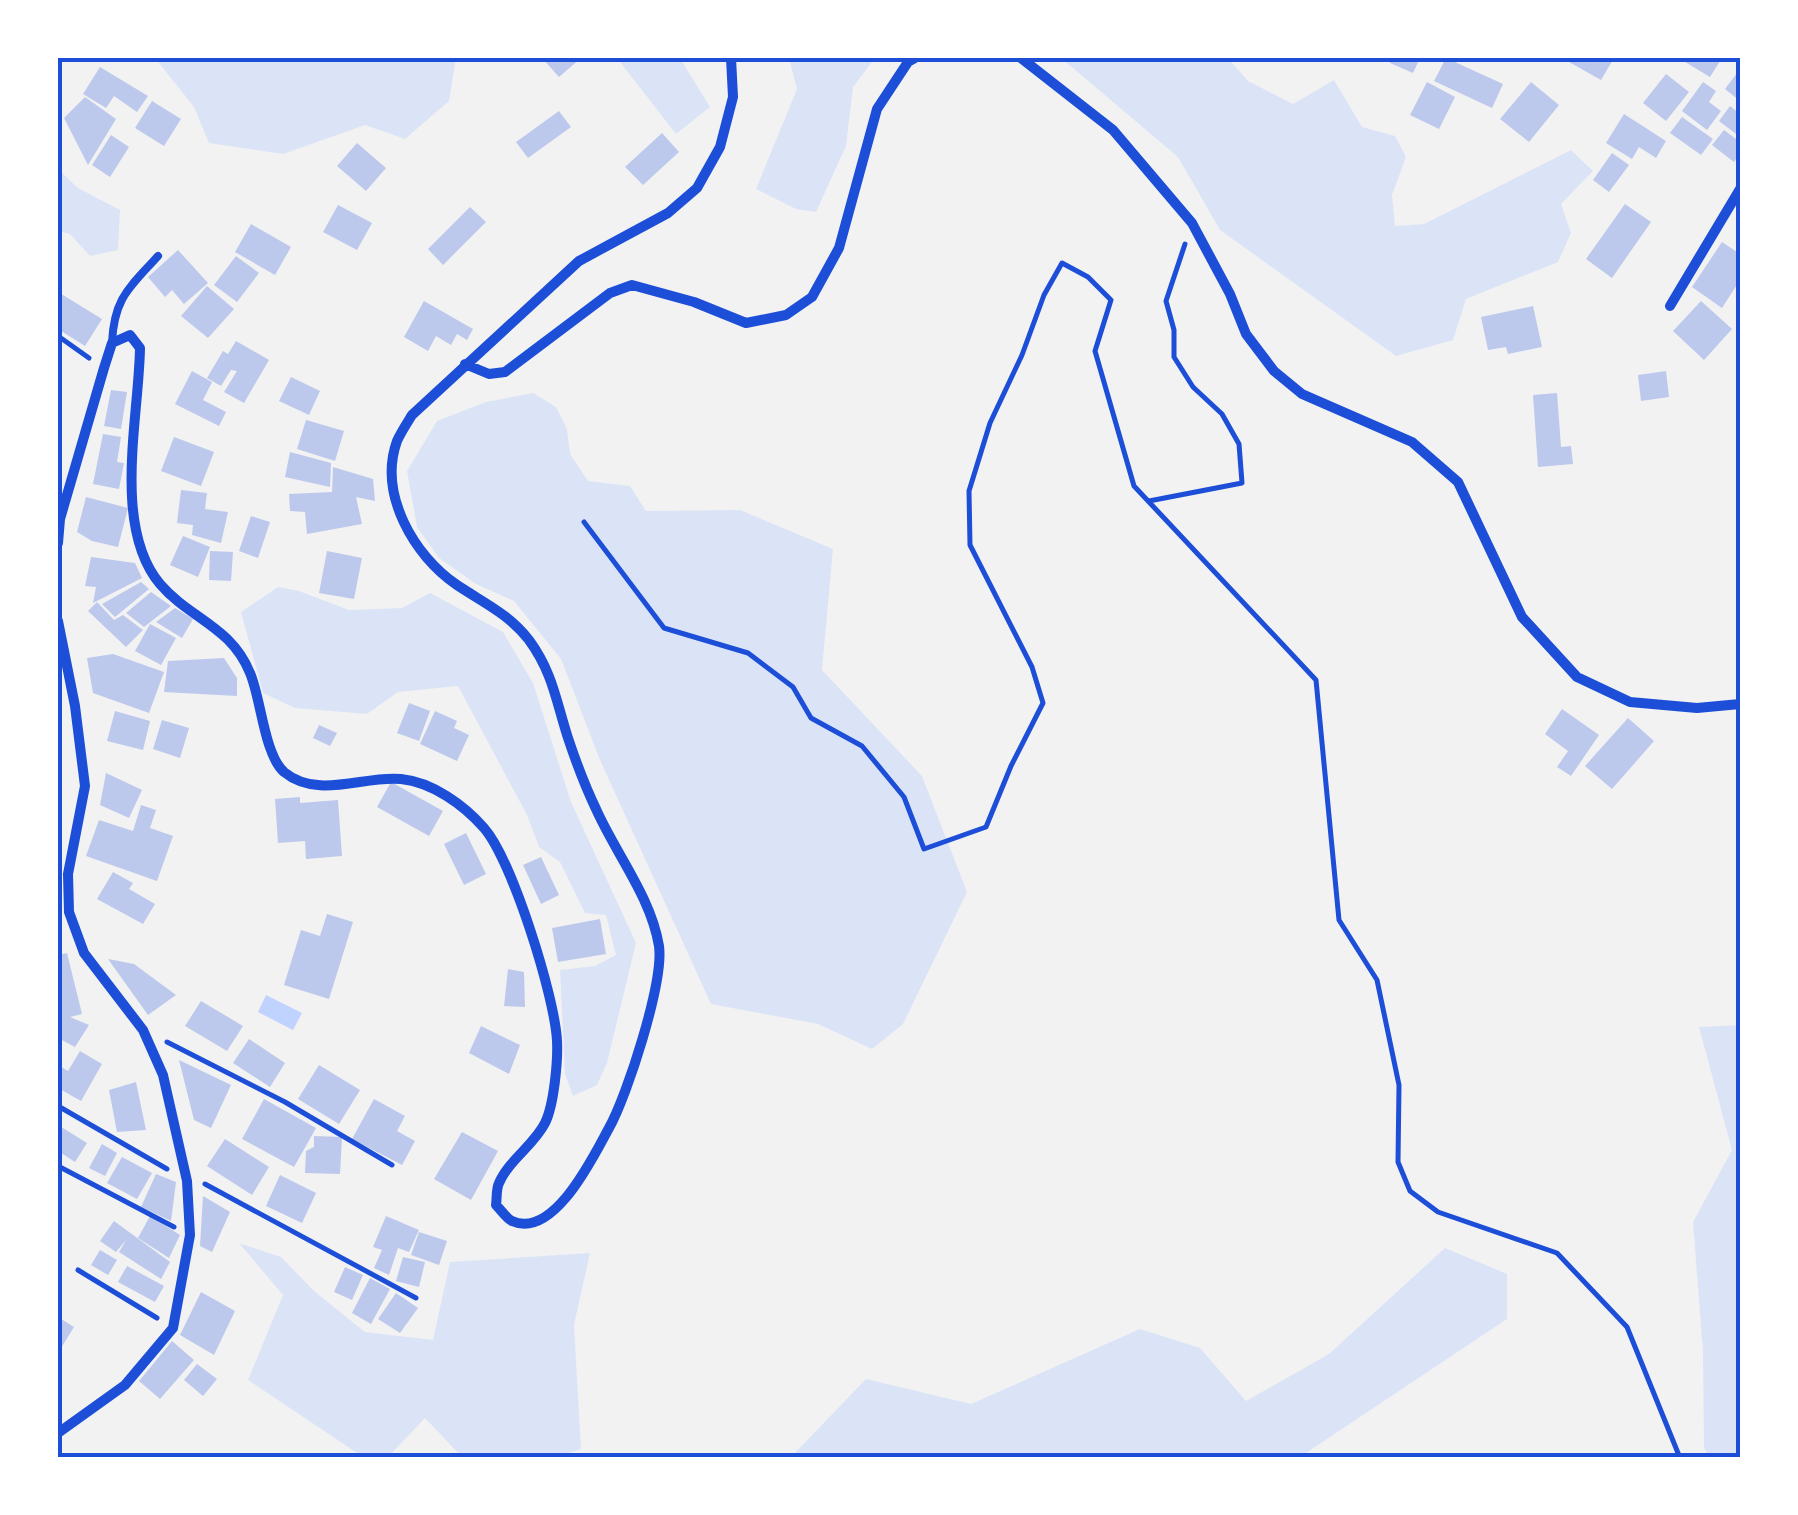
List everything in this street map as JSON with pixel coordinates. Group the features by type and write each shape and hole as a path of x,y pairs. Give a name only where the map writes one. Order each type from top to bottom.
{"street":[{"path":"58,543 60,519 112,343 130,335 140,348 132,472 143,555 160,584 232,640 250,672 273,754 283,771 304,783 346,786 378,779 405,779 443,793 486,830 506,867 545,978 557,1040 546,1122 498,1184 496,1205 511,1221 529,1223 551,1212 575,1189 622,1104 654,991 660,949 644,900 596,808 568,738 549,669 526,636 499,609 454,584 421,551 405,528 395,496 392,462 398,439 412,415 578,260 668,213 697,188 720,147 733,97 730,58"},
{"path":"465,364 489,374 505,372 610,292 632,285 746,322 786,314 812,296 839,248 877,109 908,62 916,58"},
{"path":"1021,58 1113,130 1192,222 1246,334 1274,371 1302,394 1412,442 1458,482 1522,617 1577,677 1630,702 1697,708 1740,704"},
{"path":"1670,306 1740,190"},
{"path":"58,621 86,786 68,874 70,912 84,954 143,1030 162,1074 186,1177 190,1235 173,1328 125,1385 58,1433"}],"lane":[{"path":"112,343 113,316 120,300 158,256"}],"path":[{"path":"1149,501 1242,483 1239,444 1222,414 1193,387 1174,356 1174,330 1166,301 1192,222"},
{"path":"584,522 664,628 748,653 793,687 811,718 862,746 904,797 924,848 986,828 1043,702 1032,667 970,545 969,491 990,423 1044,294 1062,263 1088,277 1111,300 1095,351 1134,486 1316,680 1339,920 1376,980 1398,1085 1398,1162 1410,1191 1438,1212 1557,1253 1627,1327 1680,1458"},
{"path":"58,336 104,368"},
{"path":"143,1030 285,1102 392,1166"},
{"path":"58,1106 416,1298"},
{"path":"58,1166 190,1235"},
{"path":"78,1270 173,1328"}],"shaded area":[{"path":"155,58 456,58 449,101 405,139 365,125 283,154 209,143 194,107"},
{"path":"617,58 680,58 710,107 676,134"},
{"path":"789,58 875,58 853,87 846,146 816,212 796,209 756,189 797,89"},
{"path":"1061,58 1228,58 1248,81 1293,104 1334,80 1362,127 1395,136 1406,157 1392,195 1395,226 1424,224 1571,150 1593,171 1561,204 1571,233 1558,262 1466,299 1453,340 1396,356 1220,230 1178,157"},
{"path":"58,169 78,188 120,210 118,250 90,256 70,234 58,231"},
{"path":"533,393 556,407 567,429 570,454 588,481 630,486 646,511 740,510 833,549 822,670 922,776 967,892 903,1024 872,1049 818,1024 711,1004 600,760 561,659 514,601 476,584 439,558 417,527 407,471 437,421 486,402"},
{"path":"278,587 349,610 402,608 430,593 503,632 533,683 571,802 636,943 607,1063 597,1085 573,1096 565,1074 560,970 595,966 616,955 606,915 585,913 560,862 539,847 527,815 458,686 398,692 367,714 295,708 263,693 241,612"},
{"path":"1740,1025 1740,1457 1710,1457 1704,1448 1703,1352 1693,1222 1732,1150 1699,1027"},
{"path":"239,1243 281,1257 314,1291 365,1332 433,1340 450,1262 590,1253 574,1325 581,1449 556,1457 462,1457 425,1418 388,1457 363,1457 248,1380 283,1295"},
{"path":"1445,1248 1507,1274 1507,1319 1300,1457 791,1457 866,1379 971,1404 1140,1329 1200,1348 1246,1401 1329,1354"}],"water":[{"path":"266,995 302,1013 293,1030 258,1012"}],"building":[{"path":"542,58 581,58 559,77"},
{"path":"1392,58 1420,58 1413,73 1390,63"},
{"path":"1446,58 1503,84 1492,108 1434,81"},
{"path":"1562,58 1614,58 1601,80"},
{"path":"1688,58 1722,58 1710,77 1685,62"},
{"path":"100,67 148,96 137,112 114,96 106,108 83,94"},
{"path":"1740,69 1740,101 1725,89"},
{"path":"1666,74 1689,92 1666,121 1643,103"},
{"path":"1427,82 1455,97 1439,129 1410,115"},
{"path":"1531,82 1559,105 1529,142 1500,119"},
{"path":"1703,82 1716,91 1709,102 1721,111 1707,130 1682,111"},
{"path":"85,97 116,119 88,165 64,118"},
{"path":"152,101 181,119 164,146 135,128"},
{"path":"1730,106 1740,114 1740,137 1719,121"},
{"path":"559,111 571,127 528,158 516,142"},
{"path":"1624,114 1666,141 1656,158 1639,147 1632,159 1606,143"},
{"path":"1682,117 1713,139 1701,155 1670,133"},
{"path":"1724,130 1740,142 1740,153 1734,162 1712,145"},
{"path":"662,133 679,152 643,185 625,167"},
{"path":"111,135 129,147 110,177 92,165"},
{"path":"357,143 386,168 366,191 337,166"},
{"path":"1612,153 1629,165 1609,192 1593,180"},
{"path":"1625,204 1651,222 1612,278 1586,259"},
{"path":"338,205 372,223 357,250 323,232"},
{"path":"470,207 486,222 443,265 428,249"},
{"path":"251,224 291,247 275,275 235,252"},
{"path":"1722,242 1740,254 1740,280 1722,308 1692,287"},
{"path":"178,250 208,283 184,304 172,290 165,297 148,277"},
{"path":"236,256 259,273 237,302 214,285"},
{"path":"207,286 234,309 208,338 181,316"},
{"path":"58,292 102,319 85,346 58,329"},
{"path":"424,301 473,329 467,340 457,334 451,345 436,336 428,351 404,337"},
{"path":"1701,301 1732,329 1704,360 1673,331"},
{"path":"1533,306 1542,347 1508,354 1506,347 1488,350 1481,317"},
{"path":"236,341 269,360 244,403 224,392 237,371 231,370 221,386 207,378 223,351 228,354"},
{"path":"192,371 212,382 203,400 226,412 219,426 175,404"},
{"path":"1666,371 1669,397 1641,401 1638,375"},
{"path":"291,377 320,391 309,415 279,401"},
{"path":"111,390 127,392 121,429 104,426"},
{"path":"1557,393 1561,447 1571,446 1573,464 1538,467 1533,395"},
{"path":"306,420 344,431 335,461 297,449"},
{"path":"103,434 121,437 117,462 124,463 119,489 93,484"},
{"path":"174,437 214,452 201,486 161,471"},
{"path":"290,452 331,463 330,487 285,477"},
{"path":"333,467 373,479 375,501 356,497 362,524 307,534 305,512 290,511 289,494 332,492"},
{"path":"181,490 207,493 205,509 228,512 221,543 192,535 193,525 177,523"},
{"path":"86,497 128,508 118,547 92,541 77,532"},
{"path":"251,516 270,522 258,558 239,551"},
{"path":"183,536 210,547 198,577 170,565"},
{"path":"210,551 233,552 231,581 209,580"},
{"path":"327,551 362,558 354,599 319,593"},
{"path":"91,557 135,563 142,578 93,603 96,587 85,586"},
{"path":"141,582 149,589 115,617 102,604"},
{"path":"151,592 171,606 144,627 126,613"},
{"path":"97,602 114,620 123,615 143,630 126,647 88,611"},
{"path":"175,608 193,619 182,638 156,622"},
{"path":"150,624 176,638 161,665 135,651"},
{"path":"113,654 164,672 149,713 93,693 87,658"},
{"path":"224,658 237,678 237,696 164,692 168,661"},
{"path":"409,703 430,711 419,741 397,733"},
{"path":"1562,709 1599,735 1571,776 1557,767 1568,751 1545,734"},
{"path":"115,711 150,721 143,750 107,741"},
{"path":"435,711 457,721 454,728 469,735 457,761 420,744"},
{"path":"1628,718 1654,741 1612,789 1585,766"},
{"path":"162,720 189,728 180,758 153,749"},
{"path":"319,725 337,733 330,746 313,738"},
{"path":"106,773 142,790 129,818 100,805"},
{"path":"391,782 443,811 429,836 377,807"},
{"path":"300,797 300,803 338,800 342,856 306,859 305,841 278,843 275,799"},
{"path":"141,805 156,810 150,828 173,836 157,881 86,856 99,820 133,831"},
{"path":"466,833 486,874 464,885 444,844"},
{"path":"541,857 559,895 541,904 523,865"},
{"path":"113,872 133,883 129,889 155,904 143,924 97,899"},
{"path":"327,914 353,922 329,999 284,985 301,930 320,936"},
{"path":"600,919 606,954 558,962 552,928"},
{"path":"67,953 82,1014 70,1017 89,1025 75,1047 58,1038 58,955"},
{"path":"108,959 134,964 176,995 148,1015"},
{"path":"508,969 524,972 525,1007 504,1006"},
{"path":"201,1001 243,1026 227,1051 185,1026"},
{"path":"481,1026 520,1045 509,1074 469,1053"},
{"path":"249,1039 285,1063 270,1087 233,1063"},
{"path":"80,1051 102,1064 81,1101 58,1088 58,1065 68,1071"},
{"path":"179,1060 231,1085 211,1128 194,1120"},
{"path":"319,1065 360,1090 339,1124 298,1099"},
{"path":"136,1082 146,1130 117,1132 109,1090"},
{"path":"264,1099 316,1128 294,1167 242,1139"},
{"path":"374,1099 405,1116 397,1131 415,1141 402,1165 352,1139"},
{"path":"58,1125 87,1143 75,1162 58,1151"},
{"path":"462,1132 498,1151 471,1200 434,1179"},
{"path":"314,1136 342,1137 340,1174 305,1173 306,1151 314,1147"},
{"path":"225,1139 269,1167 252,1195 207,1166"},
{"path":"102,1144 117,1153 105,1176 89,1168"},
{"path":"122,1157 152,1173 137,1199 107,1183"},
{"path":"156,1174 176,1182 171,1221 141,1207"},
{"path":"280,1175 316,1193 302,1223 266,1206"},
{"path":"203,1196 230,1212 212,1252 200,1246"},
{"path":"150,1216 180,1235 169,1258 138,1238"},
{"path":"386,1216 419,1230 409,1252 398,1248 389,1275 374,1268 382,1250 373,1247"},
{"path":"114,1221 170,1262 161,1279 119,1252 126,1240 116,1252 100,1241"},
{"path":"419,1232 447,1241 439,1265 411,1255"},
{"path":"100,1250 117,1260 108,1275 91,1265"},
{"path":"403,1257 425,1262 419,1287 396,1281"},
{"path":"127,1266 164,1286 155,1302 118,1282"},
{"path":"345,1267 363,1275 352,1300 334,1292"},
{"path":"370,1278 390,1289 371,1324 352,1313"},
{"path":"201,1292 235,1311 214,1355 180,1335"},
{"path":"396,1293 418,1308 400,1333 378,1319"},
{"path":"58,1317 74,1327 58,1353"},
{"path":"172,1341 194,1360 160,1399 139,1381"},
{"path":"197,1364 217,1379 203,1396 184,1380"}]}
